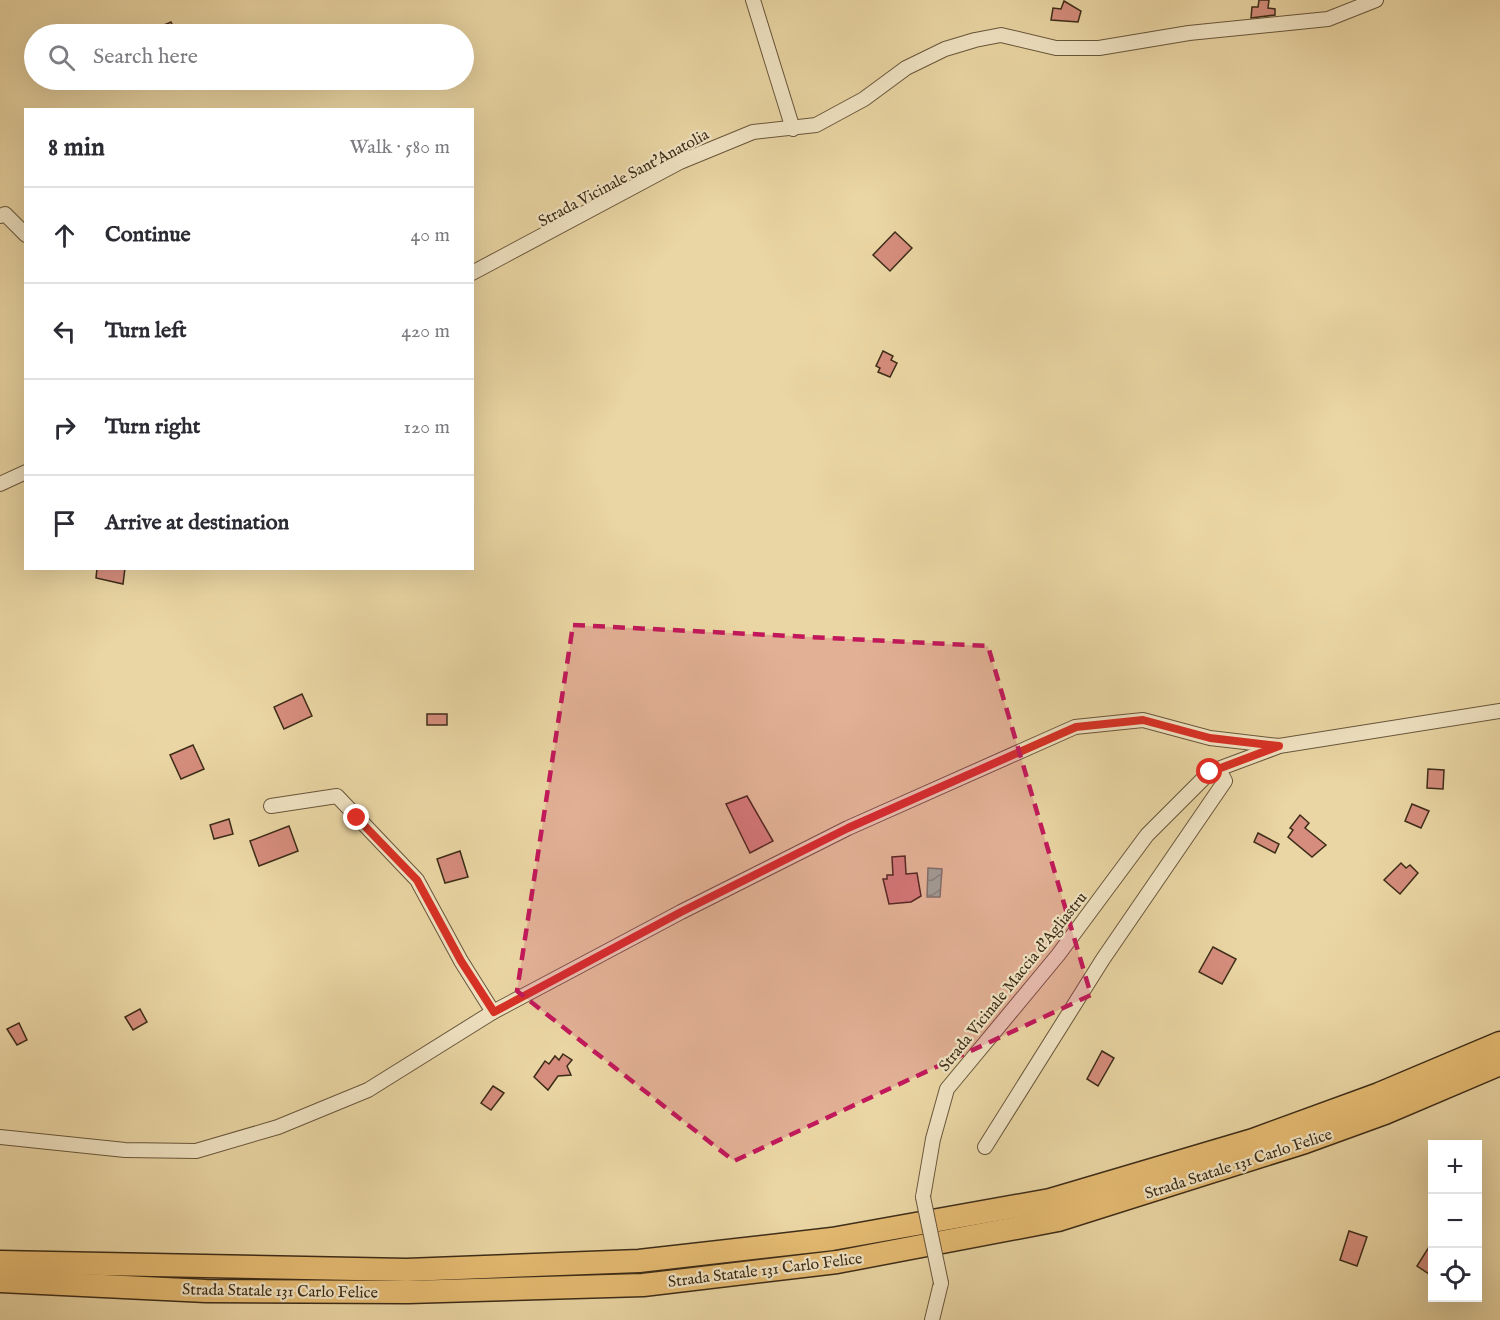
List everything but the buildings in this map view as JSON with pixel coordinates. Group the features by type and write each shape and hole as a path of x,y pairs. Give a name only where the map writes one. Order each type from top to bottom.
{"highway":[{"name":"Strada Statale 131 Carlo Felice","path":"0,1281 206,1291 408,1292 643,1285 837,1262 1058,1220 1302,1133 1379,1094 1500,1043"},
{"name":"Strada Statale 131 Carlo Felice","path":"0,1254 407,1270 639,1261 832,1239 1050,1200 1253,1140 1302,1133 1385,1113 1500,1064"}],"street":[{"path":"753,0 793,129"},
{"name":"Strada Vicinale Sant'Anatolia","path":"474,272 680,162 753,132 793,129 816,125 830,119 864,99 906,68 945,49 1001,35 1056,48 1099,48 1189,33 1328,19 1377,0"},
{"path":"0,216 4,214 24,233"},
{"path":"0,484 24,473"},
{"path":"0,1137 125,1150 196,1151 278,1127 368,1090 494,1012 681,912 848,828 1076,727 1143,720 1210,738 1279,746 1500,711"},
{"name":"Strada Vicinale Maccia d'Agliastru","path":"932,1320 941,1283 923,1197 933,1139 947,1089 1058,955 1147,835 1210,772 1279,746"},
{"path":"985,1148 1103,959 1225,781 1219,769"},
{"path":"271,806 337,796 417,880 461,961 494,1012"}],"highlighted area":[{"path":"573,625 988,646 1091,995 734,1161 517,991"}],"water":[{"path":"928,868 942,869 940,897 927,897"}],"route":[{"path":"357,818 417,880 461,961 494,1012 681,912 848,828 961,780 1076,727 1143,720 1210,738 1279,746 1210,772"}]}
